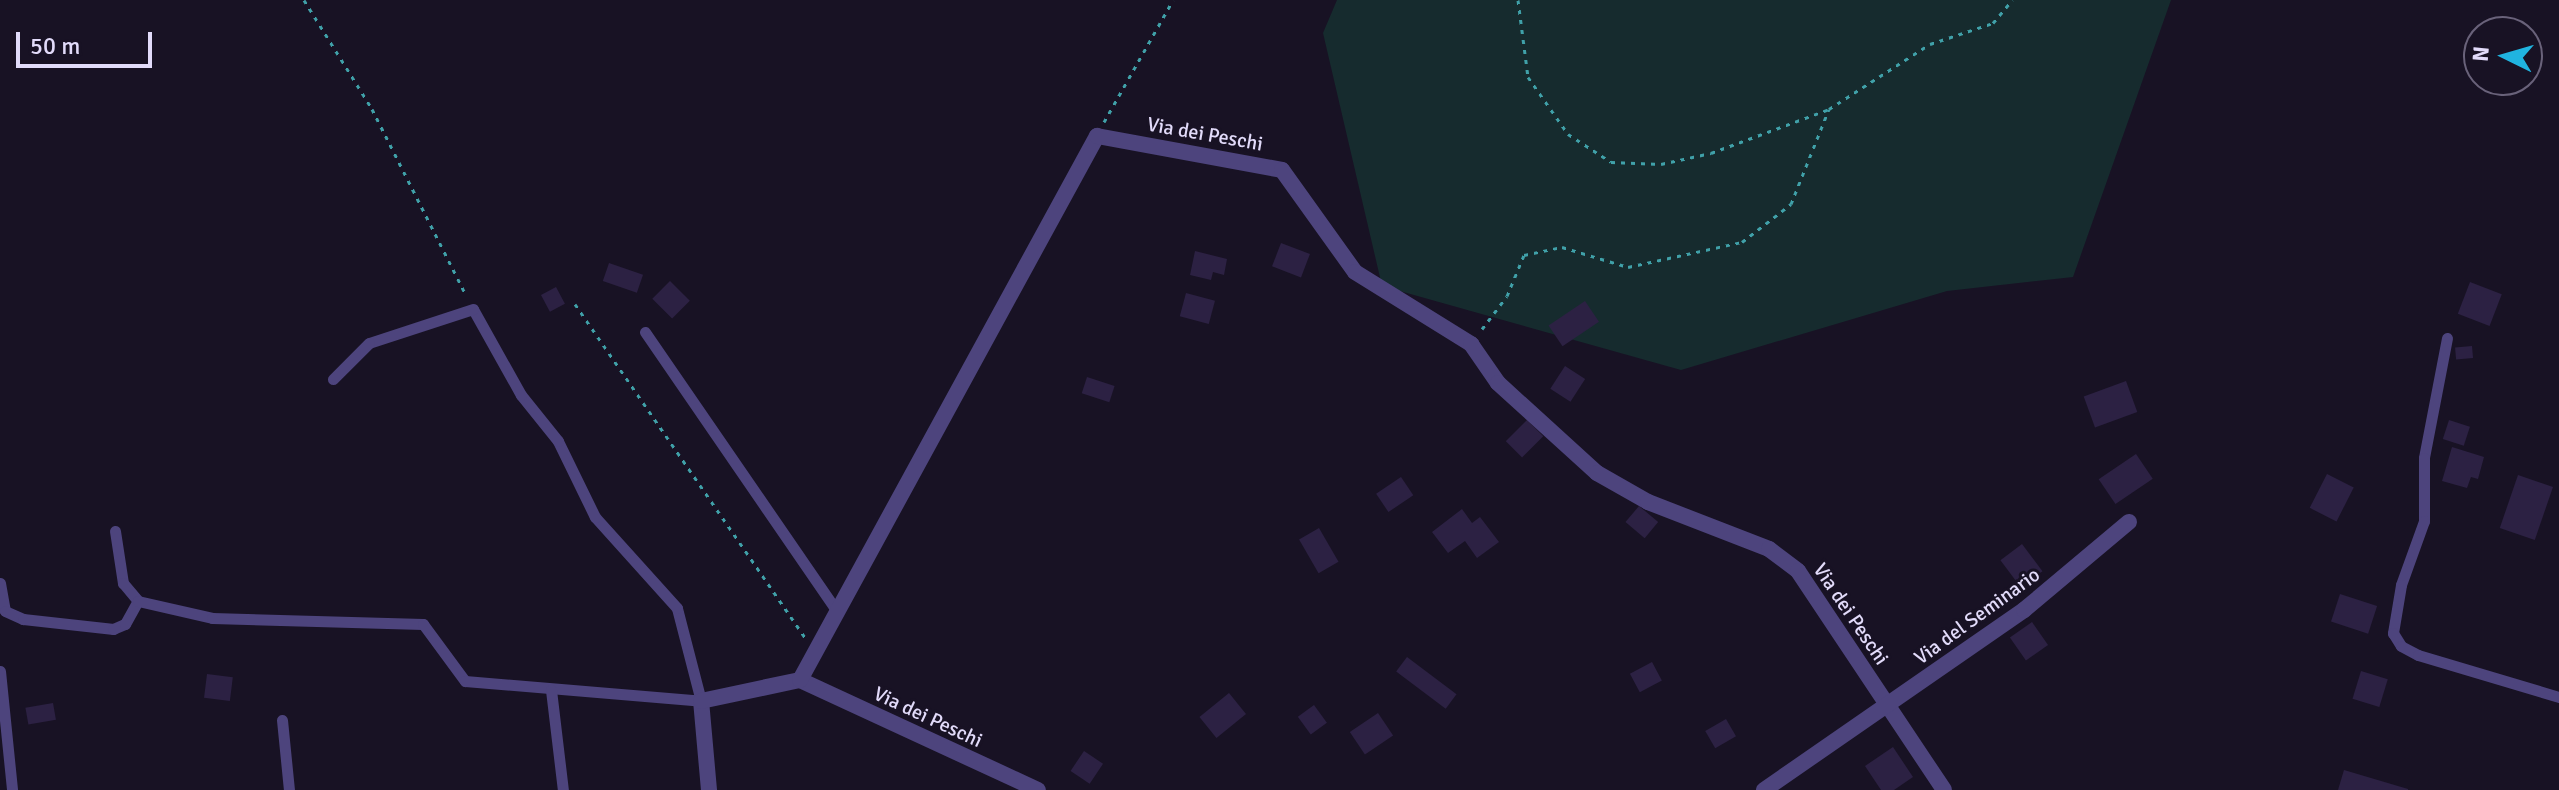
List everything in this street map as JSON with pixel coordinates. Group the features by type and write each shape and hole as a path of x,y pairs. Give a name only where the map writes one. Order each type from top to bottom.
{"street":[{"name":"Via dei Peschi","path":"1097,136 1282,170 1355,272 1471,344 1498,383 1597,473 1648,502 1769,549 1798,571 1944,790"},
{"path":"709,790 701,701 800,680 1097,136"},
{"name":"Via del Seminario","path":"1764,790 2024,610 2129,522"},
{"name":"Via dei Peschi","path":"800,680 1038,790"}],"lane":[{"path":"115,531 123,583 138,601 212,618 423,624 465,681 701,701 677,608 595,517 558,441 521,395 473,309 369,343 333,379"},
{"path":"645,332 837,611"},
{"path":"2447,338 2424,458 2424,521 2401,585 2393,633 2401,646 2418,655 2559,697"},
{"path":"0,583 5,611 23,619 113,629 125,624 138,601"},
{"path":"0,671 12,790"},
{"path":"551,690 563,790"},
{"path":"282,720 289,790"}],"path":[{"path":"304,0 372,109 473,309"},
{"path":"1097,136 1173,0"},
{"path":"1518,0 1516,12 1528,77 1568,134 1611,162 1661,164 1711,153 1829,109 1930,44 1993,23 2012,0"},
{"path":"1471,344 1507,296 1524,255 1562,247 1594,252 1628,267 1742,242 1791,204 1829,109"},
{"path":"575,304 815,652"}],"green space":[{"path":"1337,0 2171,0 2073,277 1947,291 1681,370 1382,286 1323,33"}],"building":[{"path":"1281,243 1310,254 1301,277 1272,266"},
{"path":"1195,251 1227,259 1224,275 1213,272 1211,280 1190,275"},
{"path":"609,263 643,275 637,293 603,281"},
{"path":"670,281 690,301 672,318 652,299"},
{"path":"2470,282 2502,294 2490,326 2458,314"},
{"path":"556,287 565,304 550,312 541,295"},
{"path":"1186,293 1215,301 1209,324 1180,316"},
{"path":"1585,301 1599,322 1563,346 1549,326"},
{"path":"2472,346 2473,358 2456,359 2455,347"},
{"path":"1565,366 1585,379 1570,402 1550,389"},
{"path":"1087,377 1115,386 1109,402 1082,393"},
{"path":"2126,381 2137,412 2095,427 2084,396"},
{"path":"1527,420 1543,436 1522,457 1506,441"},
{"path":"2449,420 2470,427 2464,446 2443,439"},
{"path":"2452,447 2484,457 2478,479 2471,477 2467,488 2442,481"},
{"path":"2136,454 2153,479 2115,504 2099,479"},
{"path":"2327,474 2354,488 2336,521 2310,508"},
{"path":"2518,475 2553,487 2535,540 2500,528"},
{"path":"1401,477 1413,495 1388,512 1376,494"},
{"path":"1639,506 1658,522 1645,538 1626,522"},
{"path":"1462,509 1472,523 1480,517 1499,542 1477,558 1465,541 1448,553 1432,532"},
{"path":"1319,528 1338,562 1319,573 1299,540"},
{"path":"2022,544 2042,571 2021,587 2000,560"},
{"path":"2340,594 2377,606 2368,634 2331,622"},
{"path":"2032,622 2048,645 2026,660 2010,637"},
{"path":"1407,657 1457,694 1446,709 1396,671"},
{"path":"1652,662 1662,681 1640,692 1630,674"},
{"path":"2361,671 2388,679 2379,707 2353,699"},
{"path":"207,674 233,677 230,701 204,698"},
{"path":"1229,693 1246,714 1216,738 1199,717"},
{"path":"53,703 56,720 28,725 25,708"},
{"path":"1314,705 1327,723 1311,735 1298,717"},
{"path":"1378,713 1393,735 1365,754 1350,732"},
{"path":"1726,719 1736,736 1715,748 1705,731"},
{"path":"1893,747 1913,777 1894,790 1881,790 1865,766"},
{"path":"1084,751 1103,764 1090,784 1071,771"},
{"path":"2344,770 2408,789 2408,790 2338,790"}]}
